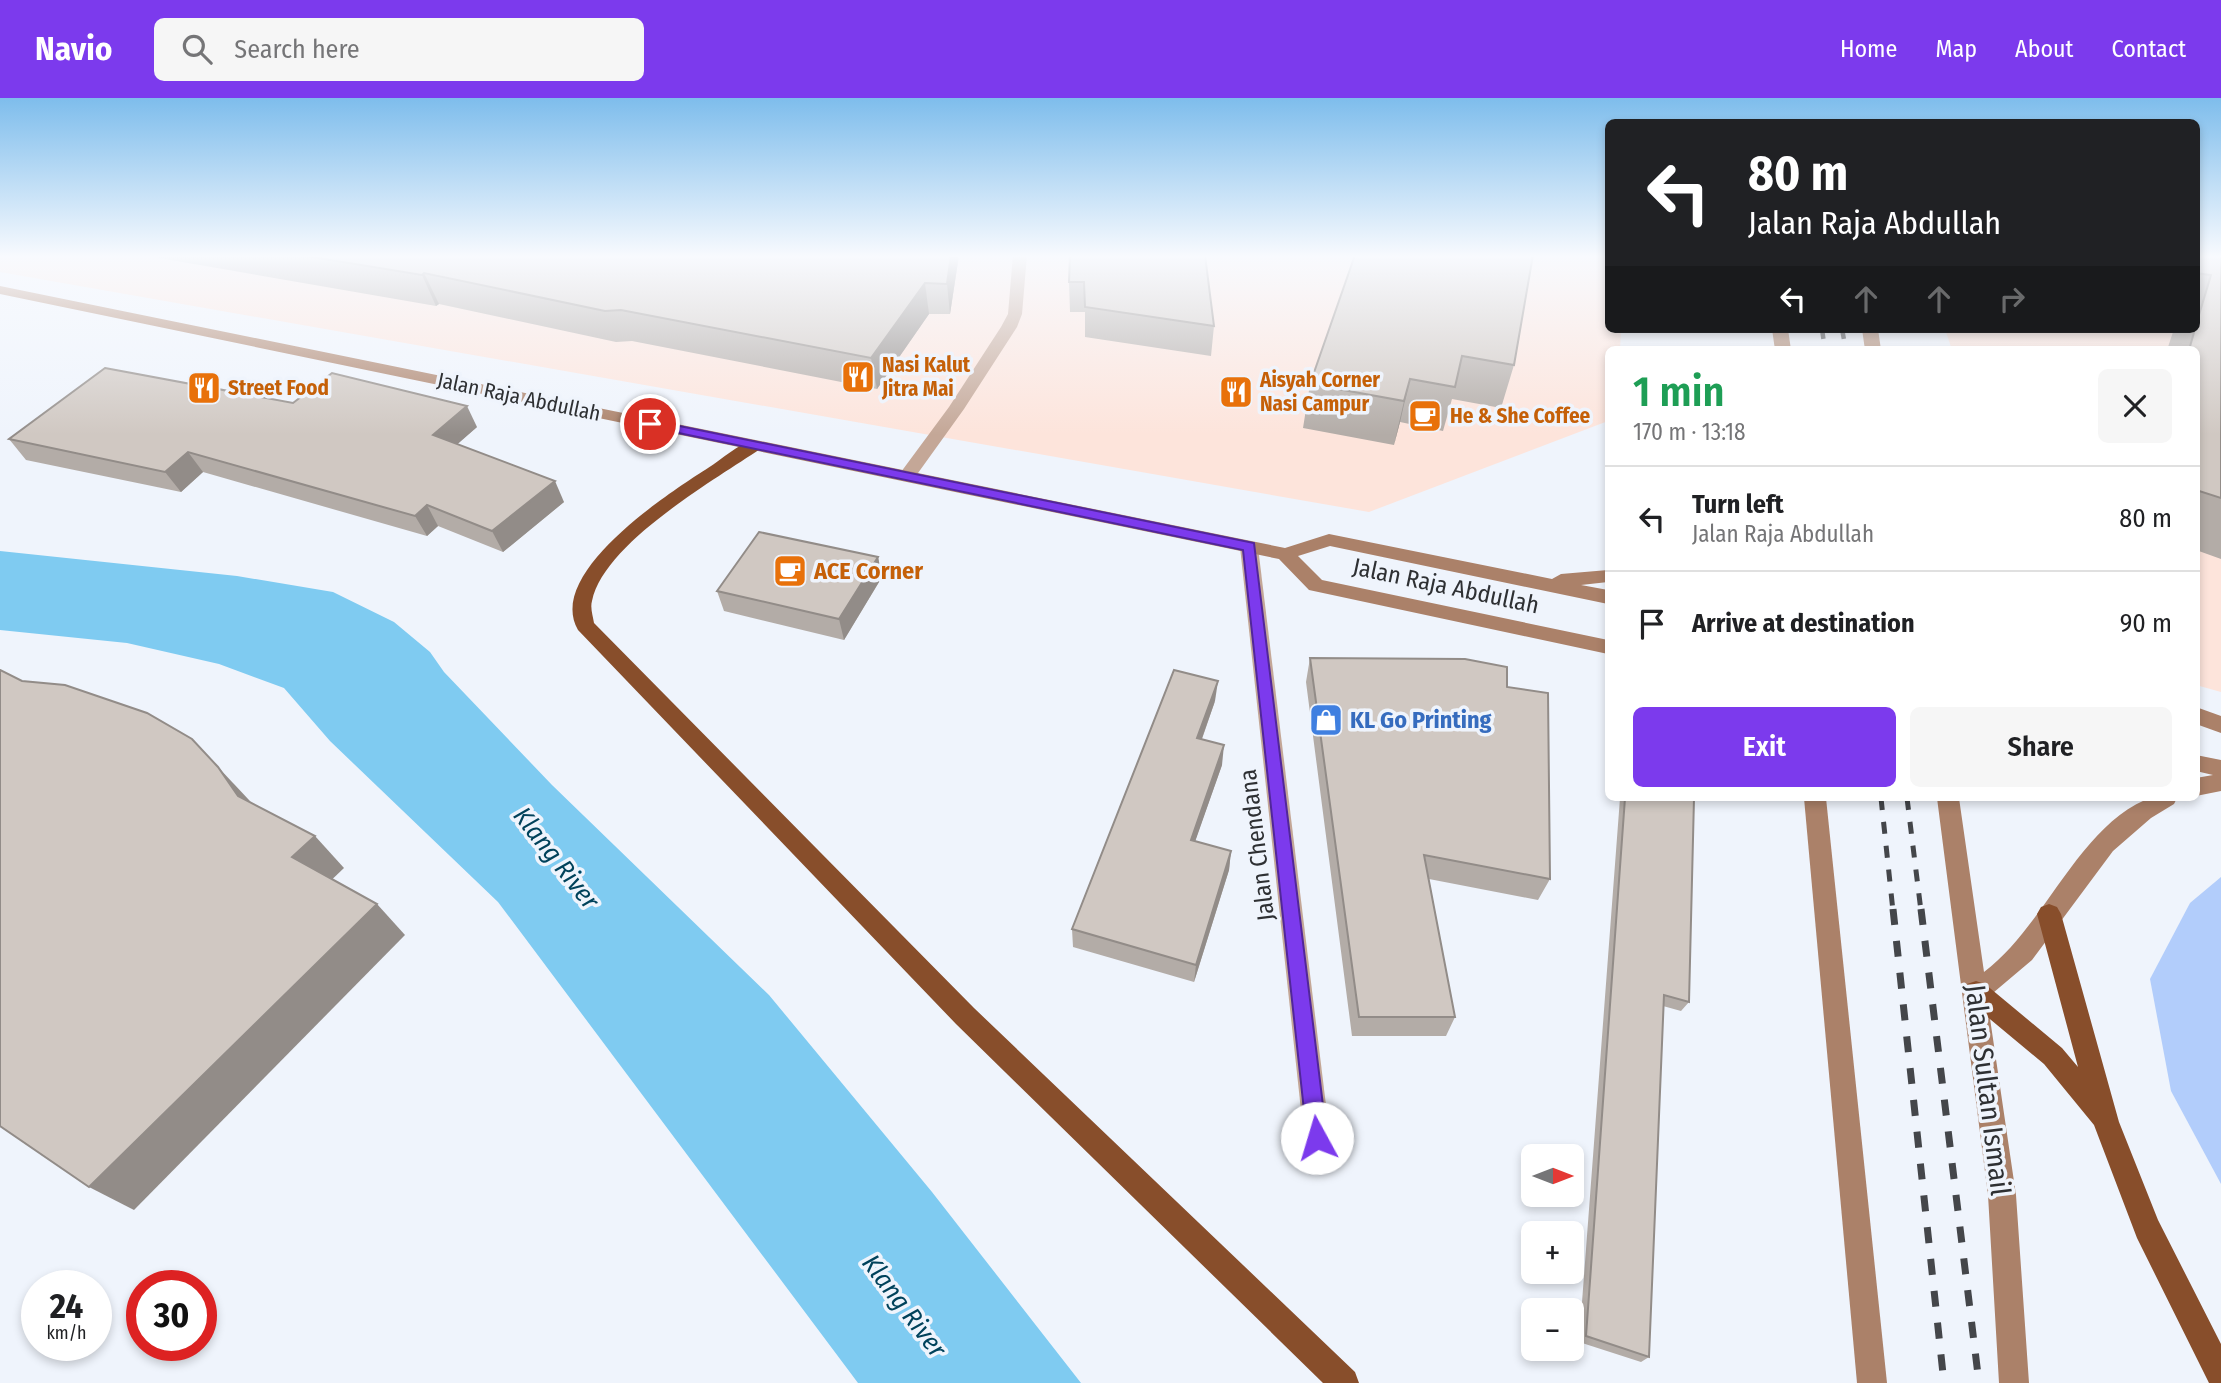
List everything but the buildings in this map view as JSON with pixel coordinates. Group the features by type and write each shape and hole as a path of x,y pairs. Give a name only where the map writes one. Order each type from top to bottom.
{"highway":[{"path":"754,445 659,511 617,546 597,572 581,601 585,625 965,1016 1344,1383"},
{"path":"2049,914 2106,1122 2147,1228 2221,1374"},
{"path":"1976,992 2053,1056 2106,1122"}],"street":[{"name":"Jalan Raja Abdullah","path":"121,315 1284,554 1329,540 1605,596"},
{"path":"907,477 956,409 1015,315"},
{"name":"Jalan Chendana","path":"1249,547 1317,1138"},
{"name":"Jalan Raja Abdullah","path":"1284,554 1315,585 1605,646"},
{"path":"1534,582 1605,576"},
{"path":"2200,717 2221,727"},
{"path":"2200,723 2221,727"},
{"path":"2200,764 2221,768"},
{"path":"2200,786 2221,782"},
{"path":"1815,801 1872,1383"},
{"name":"Jalan Sultan Ismail","path":"1948,801 2002,1195 2014,1383"},
{"path":"1976,992 2006,971 2028,947 2049,914 2112,834 2143,810 2160,801"}],"shaded area":[{"path":"245,315 1605,315 1605,333 1621,333 1620,346 1605,346 1605,422 1369,512"},
{"path":"2201,315 2221,315 2221,692 2200,686 2200,346 1951,346 1946,333 2200,333"},
{"path":"2221,877 2221,1184 2171,1091 2150,979 2190,903"}],"water":[{"name":"Klang River","path":"0,551 237,576 333,592 394,622 430,652 444,672 552,785 769,995 932,1192 1081,1383 858,1383 498,902 330,741 284,688 219,664 127,643 0,630"}],"railway":[{"path":"1823,333 1824,346"},
{"path":"1843,333 1845,346"},
{"path":"1881,801 1893,911"},
{"path":"1907,801 1921,911"},
{"path":"1893,909 1944,1383"},
{"path":"1921,909 1979,1383"}],"place":[{"name":"Nasi Kalut Jitra Mai","path":"858,377"},
{"name":"Street Food","path":"204,388"},
{"name":"Aisyah Corner Nasi Campur","path":"1236,392"},
{"name":"He & She Coffee","path":"1425,416"},
{"name":"ACE Corner","path":"790,571"},
{"name":"KL Go Printing","path":"1326,720"}],"route":[{"path":"650,424 1249,547 1317,1138"}]}
